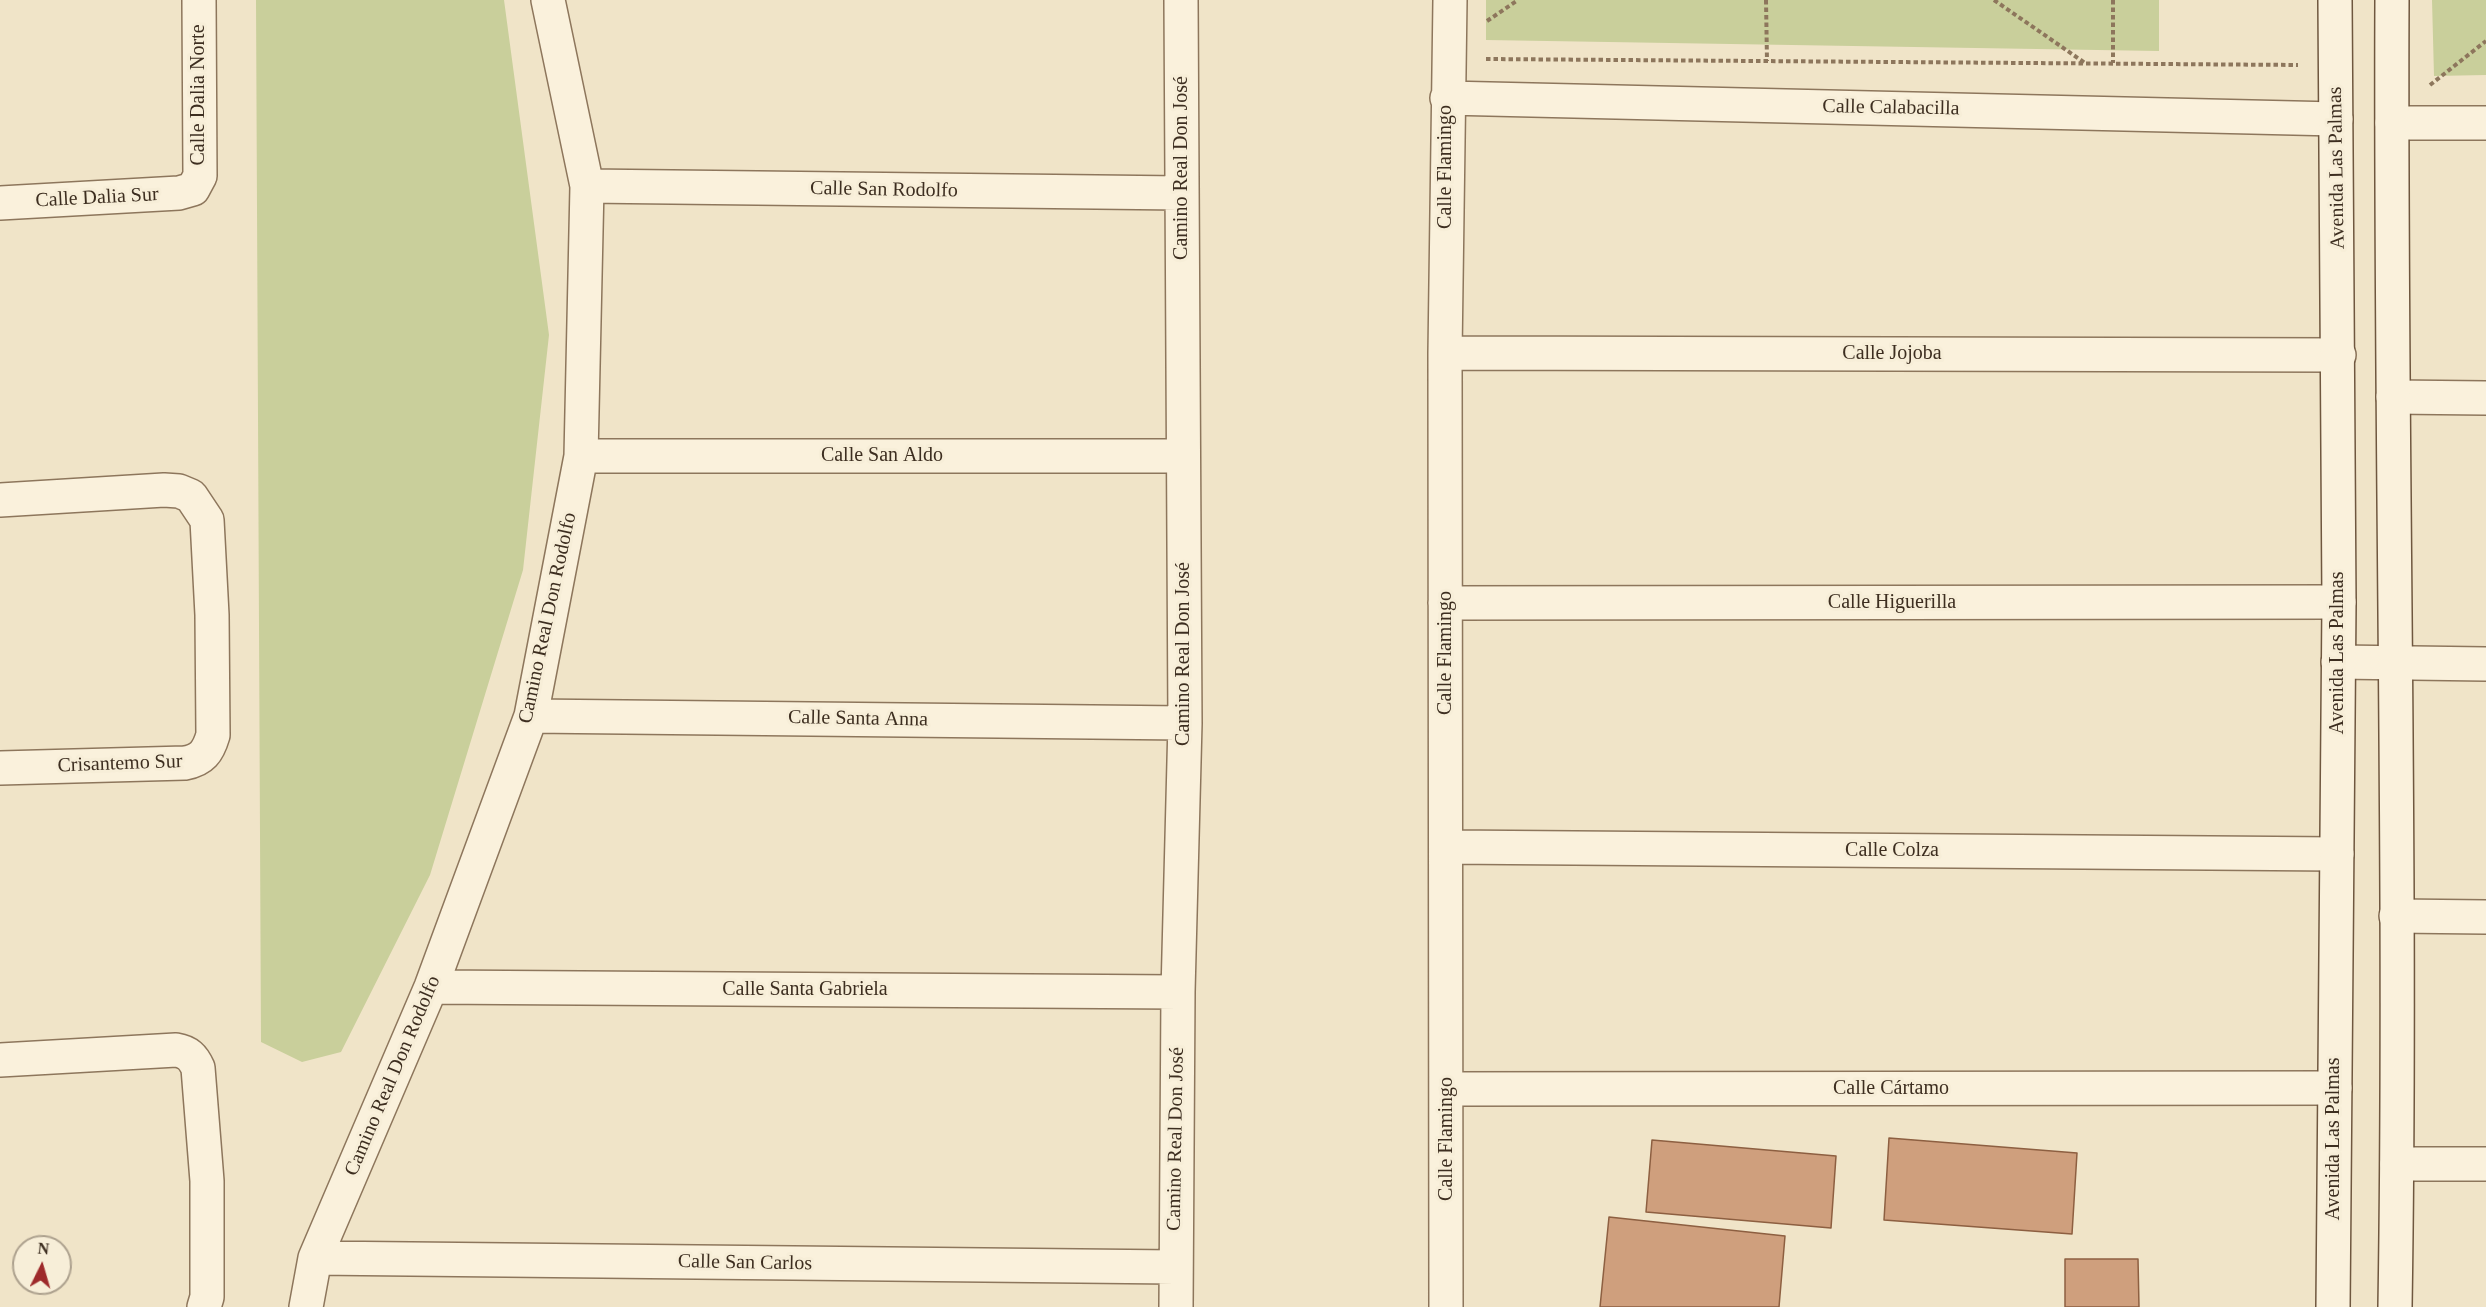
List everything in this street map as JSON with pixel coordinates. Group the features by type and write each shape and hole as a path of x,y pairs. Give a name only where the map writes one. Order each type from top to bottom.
{"street":[{"name":"Calle Dalia Norte","path":"193,189 200,176 199,0"},
{"name":"Camino Real Don Rodolfo","path":"306,1307 315,1258 431,987 531,716 581,456 588,186 548,0"},
{"name":"Camino Real Don José","path":"1176,1307 1179,992 1185,723 1181,0"},
{"name":"Calle Flamingo","path":"1446,1307 1448,1089 1445,353 1450,0"},
{"name":"Avenida Las Palmas","path":"2333,1307 2339,602 2335,0"},
{"path":"2392,0 2396,663 2395,1307"},
{"name":"Calle Calabacilla","path":"1447,98 2336,118"},
{"path":"2392,123 2486,123"},
{"name":"Calle San Rodolfo","path":"588,186 1181,193"},
{"name":"Calle Dalia Sur","path":"0,203 179,193 193,189"},
{"name":"Calle Jojoba","path":"1445,353 2339,355"},
{"path":"2393,397 2486,398"},
{"name":"Calle San Aldo","path":"581,456 1183,456"},
{"name":"Crisantemo Sur","path":"0,500 164,490 179,491 191,496 207,520 212,615 213,735 205,754 195,762 0,768"},
{"name":"Calle Higuerilla","path":"1445,603 2339,602"},
{"path":"2338,662 2486,664"},
{"name":"Calle Santa Anna","path":"531,716 1185,723"},
{"name":"Calle Colza","path":"1447,847 2337,854"},
{"path":"2396,916 2486,917"},
{"name":"Calle Santa Gabriela","path":"431,987 1179,992"},
{"path":"0,1060 176,1050 190,1055 198,1068 207,1181 207,1297 204,1307"},
{"name":"Calle Cártamo","path":"1448,1089 2335,1088"},
{"path":"2397,1164 2486,1164"},
{"name":"Calle San Carlos","path":"315,1258 1175,1268"}],"path":[{"path":"1485,22 1518,0"},
{"path":"1766,0 1767,61"},
{"path":"1994,0 2086,64"},
{"path":"2113,0 2113,63"},
{"path":"2427,87 2486,41"},
{"path":"1476,58 2303,65"},
{"path":"2427,76 2427,87"},
{"path":"2427,87 2439,87"}],"green space":[{"path":"256,0 504,0 549,335 523,570 430,875 341,1052 302,1062 261,1042"},
{"path":"1486,0 2159,0 2159,51 1486,40"},
{"path":"2432,0 2486,0 2486,75 2434,76"}],"building":[{"path":"1889,1138 2077,1153 2072,1234 1884,1220"},
{"path":"1652,1140 1836,1156 1831,1228 1646,1212"},
{"path":"1609,1217 1785,1236 1779,1307 1600,1307"},
{"path":"2065,1259 2138,1259 2139,1307 2065,1307"}]}
